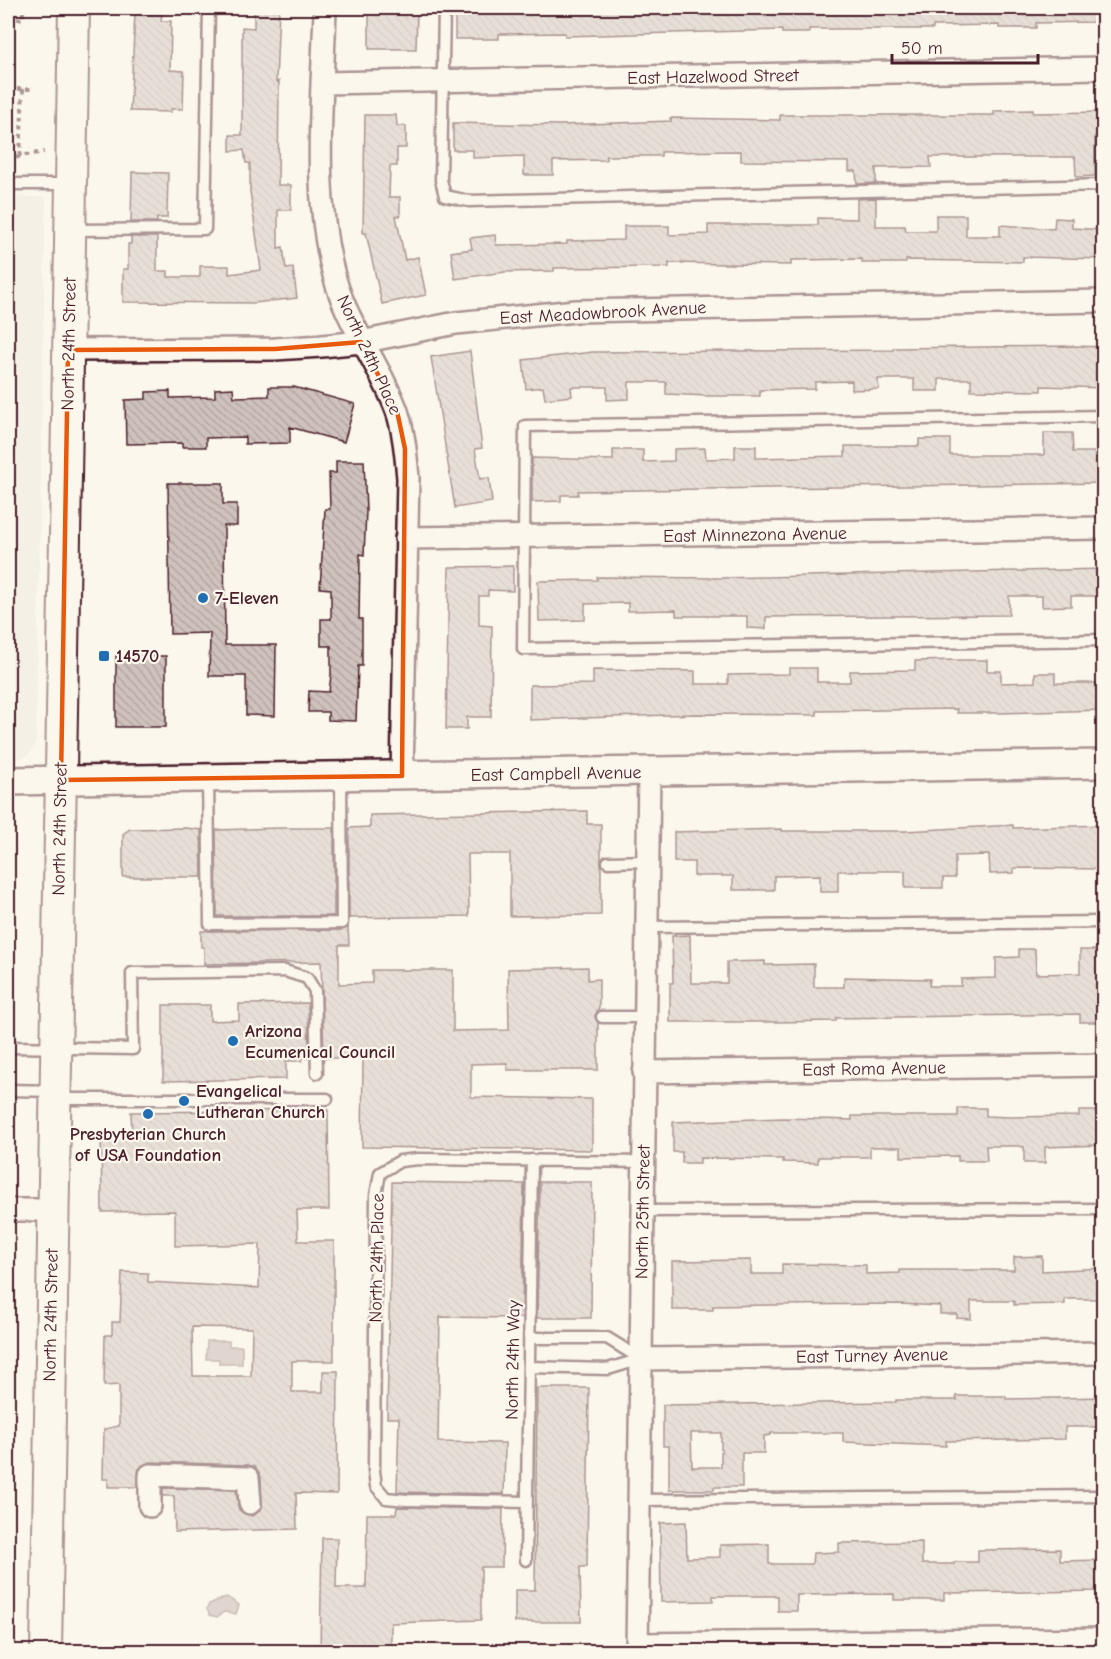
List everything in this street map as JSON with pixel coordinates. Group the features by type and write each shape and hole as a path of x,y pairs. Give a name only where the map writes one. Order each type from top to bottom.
{"main road":[{"name":"North 24th Street","path":"46,1652 74,8"}],"street":[{"name":"North 24th Place","path":"326,8 323,83 324,234 348,318 374,360 397,411 408,478 402,776"},
{"name":"East Hazelwood Street","path":"323,83 1104,68"},
{"name":"East Meadowbrook Avenue","path":"68,350 275,349 362,342 456,323 576,311 1104,301"},
{"name":"East Minnezona Avenue","path":"406,538 1104,528"},
{"name":"East Campbell Avenue","path":"8,781 341,778 1104,764"},
{"name":"North 25th Street","path":"637,1648 649,772"},
{"name":"East Roma Avenue","path":"644,1072 1104,1065"},
{"path":"8,1210 53,1210"},
{"name":"East Turney Avenue","path":"641,1359 1104,1353"},
{"path":"150,1506 150,1475 248,1478 250,1503"},
{"path":"637,1648 1104,1639"}],"lane":[{"path":"71,230 205,228 209,8"},
{"path":"444,8 441,180 446,196 469,201 1104,185"},
{"path":"8,184 71,184"},
{"path":"1104,416 525,426 523,649 1104,640"},
{"path":"208,779 210,924 342,922 341,778"},
{"path":"608,862 648,861"},
{"path":"647,927 1104,922"},
{"path":"8,1047 133,1049 132,973 285,971 307,978 315,991 317,1073"},
{"path":"602,1017 646,1017"},
{"path":"8,1090 56,1095 327,1099"},
{"name":"North 24th Place","path":"527,1502 386,1498 376,1486 374,1471 376,1195 380,1173 400,1161 418,1159 643,1162"},
{"name":"North 24th Way","path":"526,1560 532,1160"},
{"path":"642,1211 1104,1209"},
{"path":"530,1338 607,1338 641,1359"},
{"path":"529,1367 608,1369 641,1359"},
{"path":"640,1500 1104,1496"}],"path":[{"path":"8,19 23,20 23,8"},
{"path":"8,89 32,89"},
{"path":"20,156 23,89"},
{"path":"8,162 20,156 44,152"}],"highlighted area":[{"path":"361,342 397,411 405,449 402,776 61,780 68,350 275,349"}],"shaded area":[{"path":"8,196 46,197 36,742 30,754 20,759 8,759"},
{"path":"207,1341 229,1341 229,1346 242,1346 242,1364 219,1364 219,1359 206,1359"},
{"path":"227,1597 239,1605 236,1614 224,1612 217,1617 210,1615 207,1609 209,1604"}],"building":[{"path":"254,8 279,8 276,82 279,81 278,185 291,185 291,210 278,210 278,248 283,247 286,269 293,268 297,298 254,303 123,302 123,269 128,269 128,244 131,244 131,237 157,237 157,271 168,271 168,277 200,277 200,266 229,266 229,274 261,270 250,191 250,163 246,163 244,150 230,151 230,135 242,135 242,27 254,28"},
{"path":"510,8 1094,8 1094,22 1036,23 1036,28 999,28 999,25 933,26 933,29 809,29 809,33 782,33 782,30 565,36 565,33 499,34 499,39 455,39 455,13 510,13"},
{"path":"369,12 417,12 416,49 369,49"},
{"path":"135,14 162,14 161,21 171,21 170,70 184,71 183,109 171,109 171,112 130,111"},
{"path":"1033,110 1033,113 1104,112 1104,136 1095,136 1095,176 1076,177 1075,157 930,157 931,167 876,168 876,183 857,184 856,171 849,171 849,162 741,161 741,151 661,152 661,156 606,156 606,160 553,161 553,175 524,175 524,156 473,158 473,150 453,150 453,123 561,125 671,121 670,118 780,120 780,115 994,115 994,111"},
{"path":"365,115 396,115 397,126 406,126 406,148 397,148 397,166 390,166 389,197 400,197 400,216 396,216 405,260 418,257 426,295 382,304 366,233 363,233"},
{"path":"132,172 168,173 167,218 157,218 157,222 131,222"},
{"path":"876,198 876,226 905,226 906,231 936,231 936,215 966,215 966,236 1000,236 1000,225 1054,229 1055,218 1072,219 1072,228 1104,230 1104,259 1023,257 1023,262 906,260 906,263 862,263 862,259 791,260 791,265 669,263 669,267 554,268 554,271 505,272 455,279 451,252 472,249 470,238 495,235 496,245 567,244 567,241 624,240 624,226 669,226 669,235 708,234 708,225 818,225 818,218 857,219 857,199"},
{"path":"1104,347 1104,388 1041,386 1041,391 971,390 971,379 939,379 939,391 914,391 914,379 878,379 879,389 852,390 852,381 815,382 815,389 760,390 760,396 708,396 666,394 666,382 629,382 629,399 607,400 607,387 571,387 572,396 545,399 543,387 526,389 523,360 593,352"},
{"path":"470,351 482,448 475,449 480,479 489,478 492,502 455,508 431,357"},
{"path":"269,387 294,387 355,404 344,442 290,427 290,443 245,444 245,437 206,438 206,447 182,447 182,443 126,444 125,400 146,399 146,392 170,391 170,398 215,397 215,389 233,388 234,397 269,396"},
{"path":"1044,433 1072,433 1073,452 1104,452 1104,483 578,491 578,495 561,495 561,501 532,502 532,458 613,460 613,450 643,450 643,462 674,461 674,449 705,448 706,459 735,458 735,446 756,446 756,458 845,456 845,446 919,446 919,439 950,439 950,455 1044,455"},
{"path":"336,461 364,461 366,511 364,555 360,554 359,619 362,619 362,666 358,666 356,721 328,720 328,712 308,712 309,691 329,692 331,675 331,646 321,646 321,619 331,619 331,589 320,588 325,509 330,509 329,473 336,473"},
{"path":"168,483 223,483 223,504 237,504 237,526 224,526 225,645 276,645 275,716 246,715 246,676 209,676 210,633 170,634"},
{"path":"513,566 513,591 488,590 488,596 479,596 479,625 492,626 491,717 467,717 467,729 446,729 449,567"},
{"path":"1104,569 1104,596 1071,596 1071,606 1042,607 1042,596 1009,596 1009,615 766,617 766,629 747,628 747,616 676,616 676,610 628,611 628,603 585,604 585,620 539,621 538,581 597,580 597,577 720,578"},
{"path":"116,656 166,656 166,727 116,727"},
{"path":"987,660 987,671 1001,671 1001,683 1035,682 1035,673 1055,673 1055,683 1104,683 1104,710 1001,713 957,713 957,709 817,711 817,715 696,714 530,720 530,685 593,684 593,670 695,671 695,684 728,684 728,675 789,674 789,668 817,668 817,682 850,682 850,671 915,670 915,661"},
{"path":"587,811 587,824 601,824 601,915 510,916 510,854 468,854 469,916 349,918 349,828 370,827 370,815"},
{"path":"1013,825 1013,828 1104,825 1104,869 1014,868 1014,873 990,874 989,855 955,856 955,878 943,878 943,888 905,888 905,871 838,871 838,892 820,892 820,875 774,876 774,890 733,890 733,876 694,876 694,862 674,862 674,832 782,829 782,831 905,831"},
{"path":"334,828 334,916 217,916 216,830"},
{"path":"130,829 201,830 202,877 123,877 123,834"},
{"path":"348,927 349,945 339,945 339,984 372,983 372,970 453,970 453,1031 509,1030 508,969 588,967 588,980 599,979 599,1007 595,1016 598,1023 598,1070 507,1070 507,1063 471,1064 471,1097 592,1099 592,1150 362,1147 363,1058 324,1058 321,962 204,964 204,947 201,947 201,931 342,930"},
{"path":"690,935 691,983 727,983 727,962 765,961 765,965 814,964 814,987 844,987 844,977 930,979 929,986 961,986 961,979 996,978 996,958 1019,957 1019,949 1035,949 1036,974 1080,973 1080,950 1104,950 1104,1022 1080,1022 1080,1014 836,1018 836,1021 670,1022 670,983 673,983 672,936"},
{"name":"Arizona Ecumenical Council","path":"308,1003 309,1058 302,1058 302,1061 286,1061 286,1079 163,1081 163,1005 210,1005 210,1021 239,1020 239,1004"},
{"path":"958,1108 986,1108 986,1116 1009,1117 1079,1116 1079,1111 1104,1111 1104,1145 1045,1147 1045,1163 1024,1163 1024,1147 1018,1146 986,1146 987,1161 958,1161 958,1156 901,1157 901,1147 870,1147 870,1157 818,1157 818,1163 783,1162 783,1159 700,1158 700,1163 682,1163 682,1152 673,1152 673,1122 784,1118 852,1120 852,1116 958,1116"},
{"path":"328,1110 329,1210 297,1210 298,1241 334,1241 334,1361 292,1361 292,1392 323,1392 323,1371 338,1371 337,1494 296,1493 297,1529 175,1532 174,1496 163,1496 163,1488 236,1490 239,1510 252,1516 262,1508 261,1477 255,1467 248,1465 150,1462 139,1469 137,1487 108,1487 108,1479 103,1479 104,1429 119,1426 119,1385 104,1386 105,1335 112,1335 112,1322 120,1322 122,1272 148,1273 148,1282 259,1288 260,1244 175,1246 175,1211 102,1212 101,1134 132,1134 131,1112","holes":["192,1327 252,1328 251,1376 193,1376"]},
{"path":"392,1182 524,1184 522,1318 440,1317 438,1442 505,1443 504,1494 397,1492 399,1418 387,1418"},
{"path":"540,1182 592,1182 591,1318 537,1318"},
{"path":"1042,1256 1042,1271 1104,1268 1104,1299 1065,1299 1065,1304 1014,1305 1014,1301 971,1301 971,1319 957,1318 957,1314 940,1314 940,1306 900,1304 713,1306 713,1310 672,1310 672,1261 751,1260 751,1274 782,1274 782,1264 866,1265 866,1274 900,1273 900,1270 1014,1270 1014,1257"},
{"path":"537,1388 589,1388 587,1567 580,1567 581,1622 515,1622 515,1590 535,1590"},
{"path":"956,1396 1006,1396 1006,1399 1104,1397 1104,1427 1065,1427 1065,1439 946,1441 946,1446 843,1442 843,1433 771,1433 771,1435 764,1436 764,1453 742,1453 742,1487 714,1487 714,1490 669,1490 669,1446 663,1446 663,1405 957,1400","holes":["691,1433 721,1433 721,1467 692,1467"]},
{"path":"397,1507 503,1509 502,1567 481,1567 481,1620 391,1623 391,1652 320,1652 322,1538 337,1538 336,1588 366,1588 367,1514 396,1514"},
{"path":"686,1522 687,1558 720,1557 720,1545 769,1544 769,1564 812,1564 813,1553 839,1552 839,1543 922,1542 922,1564 954,1564 954,1562 978,1562 978,1550 1060,1549 1060,1561 1104,1560 1104,1591 944,1593 944,1600 894,1600 894,1594 797,1595 797,1611 778,1611 778,1596 713,1596 713,1601 661,1602 660,1523"}],"place":[{"name":"7-Eleven","path":"203,598"},
{"name":"14570","path":"104,656"},
{"name":"Arizona Ecumenical Council","path":"233,1041"},
{"name":"Evangelical Lutheran Church","path":"184,1101"},
{"name":"Presbyterian Church of USA Foundation","path":"148,1114"}]}
